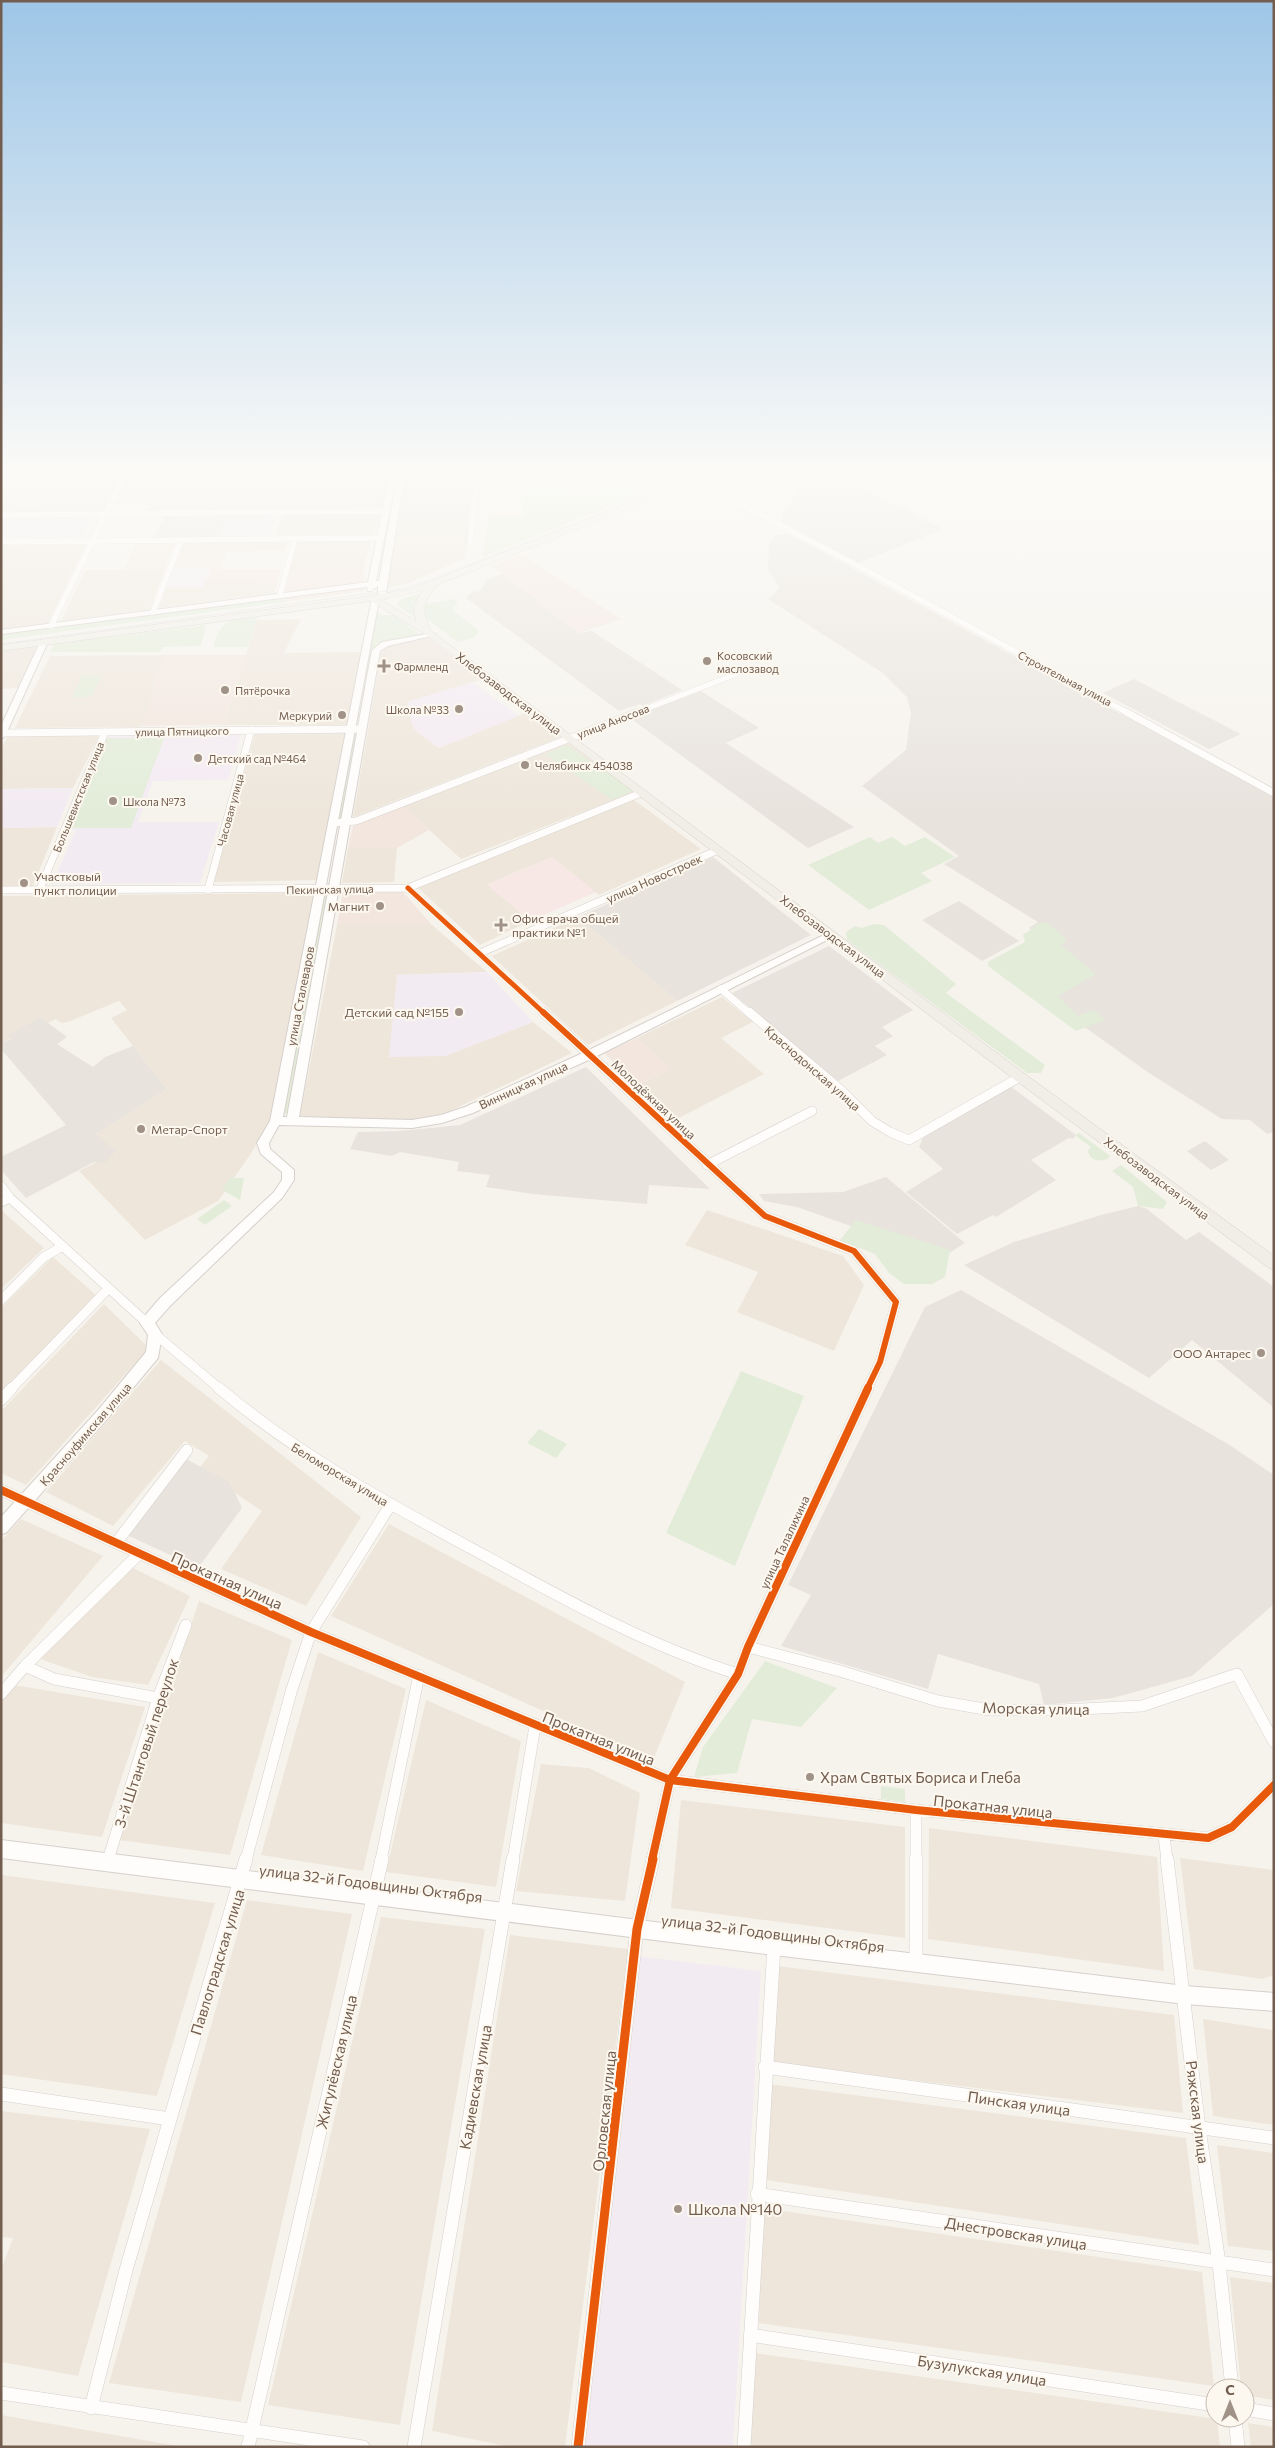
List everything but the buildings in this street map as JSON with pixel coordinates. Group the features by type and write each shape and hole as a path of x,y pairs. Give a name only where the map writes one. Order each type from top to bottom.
{"main road":[{"path":"1,648 377,598 413,591 426,586"},
{"path":"430,634 419,621 418,610 424,594 432,586"},
{"name":"Хлебозаводская улица","path":"377,598 430,634 1020,1077 1274,1264"}],"street":[{"path":"51,626 70,586"},
{"path":"153,612 163,586"},
{"path":"280,595 282,586"},
{"path":"1,632 347,586"},
{"name":"улица Сталеваров","path":"373,586 377,598"},
{"name":"улица Сталеваров","path":"151,1328 165,1302 278,1194 288,1180 288,1170 263,1147 276,1121 333,822 356,729 371,649 377,598 381,586"},
{"name":"Строительная улица","path":"897,586 1274,793"},
{"path":"371,649 430,634"},
{"path":"2,734 44,642"},
{"name":"улица Аносова","path":"333,822 356,821 752,668"},
{"name":"улица Сталеваров","path":"292,1122 345,822 356,729"},
{"name":"улица Пятницкого","path":"2,734 356,729"},
{"name":"Часовая улица","path":"208,890 251,730"},
{"name":"Большевистская улица","path":"40,889 105,732"},
{"name":"Пекинская улица","path":"1,890 408,888 640,793"},
{"name":"улица Новостроек","path":"480,953 718,850"},
{"name":"Молодёжная улица","path":"408,888 590,1054 707,1165 765,1216 854,1251 896,1302"},
{"name":"Винницкая улица","path":"276,1121 412,1124 442,1119 469,1110 590,1054 832,935"},
{"path":"304,974 318,974"},
{"name":"Краснодонская улица","path":"721,989 842,1091 850,1101 894,1136 909,1140 1020,1077"},
{"path":"707,1165 812,1111"},
{"name":"Беломорская улица","path":"1,1186 10,1198 151,1328 258,1421 299,1450 391,1504 627,1633 702,1664 738,1674"},
{"path":"1,1202 10,1198"},
{"path":"1,1300 44,1257 63,1246"},
{"path":"1,1400 108,1289"},
{"name":"улица Талалихина","path":"670,1780 738,1674 748,1647 880,1362 896,1302"},
{"name":"Красноуфимская улица","path":"1,1528 154,1354 151,1328"},
{"path":"116,1543 186,1450"},
{"name":"Прокатная улица","path":"1,1490 311,1632 535,1726 670,1780 916,1810 1164,1836 1208,1838 1232,1827 1274,1785"},
{"name":"Павлоградская улица","path":"91,2408 126,2270 242,1879 292,1692 311,1632 391,1504"},
{"path":"1,1694 25,1666 139,1554"},
{"name":"3-й Штанговый переулок","path":"107,1862 158,1698 186,1625"},
{"name":"Морская улица","path":"748,1647 840,1671 938,1701 990,1710 1062,1710 1142,1706 1237,1674 1274,1742"},
{"path":"25,1666 54,1679 158,1698"},
{"name":"Жигулёвская улица","path":"248,2447 374,1896 419,1676"},
{"name":"Кадиевская улица","path":"414,2447 535,1726"},
{"name":"Орловская улица","path":"578,2447 637,1929 670,1780"},
{"path":"916,1810 916,1962"},
{"name":"Ряжская улица","path":"1164,1836 1200,2129 1219,2263 1231,2378"},
{"name":"улица 32-й Годовщины Октября","path":"1,1848 774,1946 1185,1995 1274,2002"},
{"path":"744,2447 757,2194 774,1946"},
{"name":"Пинская улица","path":"765,2067 1274,2138"},
{"path":"1,2094 170,2119"},
{"name":"Днестровская улица","path":"757,2194 1274,2270"},
{"name":"Бузулукская улица","path":"750,2335 1205,2403"},
{"path":"1,2393 252,2432 364,2447"},
{"path":"1255,2411 1274,2414"},
{"path":"1236,2428 1238,2447"}],"shaded area":[{"path":"2,586 66,586 48,623 1,630"},
{"path":"77,586 159,586 150,609 61,621"},
{"path":"167,586 205,586 204,588 166,588"},
{"path":"205,586 276,586 274,593 159,608 166,588 204,588"},
{"path":"284,586 364,586 363,591 284,602 282,595"},
{"path":"483,586 518,586 539,602 537,603 579,633 592,631 682,690 642,706 640,704 619,711 466,598 473,592 480,591"},
{"path":"517,586 571,586 621,619 579,633 536,603 538,602"},
{"path":"779,586 885,586 1274,797 1274,1132 1267,1134 1250,1120 1222,1119 1149,1073 1009,973 1058,946 1029,928 1038,922 944,864 959,856 862,786 906,750 911,713 907,697 883,673 768,599 780,588"},
{"path":"301,619 284,653 362,652 348,725 224,725 257,620"},
{"path":"429,638 483,679 408,702 434,745 439,748 527,712 561,737 353,817 382,649 388,646"},
{"path":"28,645 35,646 36,650 18,688 1,689 1,649"},
{"path":"165,655 151,692 154,693 140,727 15,728 50,656"},
{"path":"165,655 246,655 224,725 140,726 154,693 151,693"},
{"path":"1134,679 1241,734 1209,749 1103,693"},
{"name":"Школа №33","path":"472,682 518,716 439,748 418,733 413,727 407,702"},
{"path":"701,691 759,728 726,743 854,827 808,848 630,718"},
{"path":"346,732 318,880 214,882 255,733"},
{"name":"Школа №73","path":"241,734 228,780 153,781 138,822 219,822 200,883 52,884 76,830 67,830 108,735"},
{"path":"8,736 99,736 73,788 1,789 1,749"},
{"path":"568,742 634,792 461,859 403,806"},
{"path":"73,788 57,827 1,828 1,789"},
{"path":"634,800 701,849 599,895 552,857 488,884 530,921 480,945 418,888"},
{"path":"403,806 429,830 397,848 348,848 353,826"},
{"path":"57,827 32,888 1,888 1,828"},
{"path":"348,848 397,848 394,882 342,883"},
{"path":"552,857 596,892 530,921 487,885"},
{"path":"713,857 811,935 677,1001 578,917"},
{"path":"343,892 403,892 432,925 337,925"},
{"path":"316,893 274,1114 252,1152 218,1201 145,1240 79,1171 116,1152 96,1134 167,1089 111,1018 127,1010 119,1001 68,1022 61,1023 56,1019 48,1023 40,1017 9,1035 12,1038 1,1043 1,896"},
{"path":"959,901 1019,941 982,961 922,920"},
{"path":"578,917 677,1001 588,1045 492,956"},
{"path":"337,925 432,925 487,972 397,975 445,1056 533,1022 572,1053 448,1112 408,1120 300,1116"},
{"path":"829,946 913,1010 882,1027 893,1036 875,1046 887,1055 838,1081 732,993"},
{"name":"Детский сад №155","path":"487,972 533,1022 445,1056 389,1057 397,975"},
{"path":"722,997 753,1022 721,1038 764,1074 675,1120 638,1085 671,1069 637,1038"},
{"path":"40,1017 67,1037 57,1044 93,1067 105,1057 133,1046 167,1089 96,1134 116,1151 104,1164 94,1162 26,1198 1,1170 1,1157 66,1125 1,1049 1,1043 11,1039 8,1035"},
{"path":"637,1038 671,1069 638,1085 604,1053"},
{"path":"586,1067 710,1189 649,1185 647,1204 533,1194 486,1187 490,1175 457,1171 459,1162 400,1152 392,1156 350,1149 358,1132 400,1131 460,1125"},
{"path":"1010,1086 1076,1135 1073,1139 1069,1138 1031,1160 1056,1180 996,1217 993,1215 957,1234 906,1192 943,1169 919,1147 924,1135"},
{"path":"1205,1141 1229,1160 1211,1170 1187,1151"},
{"path":"886,1177 965,1243 941,1258 797,1207 764,1201 759,1194 843,1192"},
{"path":"1138,1206 1147,1209 1186,1240 1199,1232 1274,1287 1274,1408 1192,1340 1149,1378 964,1265 1014,1242 1101,1215"},
{"path":"1,1210 44,1248 1,1289"},
{"path":"707,1210 843,1256 864,1285 834,1351 737,1312 758,1272 685,1245"},
{"path":"53,1257 96,1295 1,1394 1,1308"},
{"path":"961,1290 1228,1444 1274,1475 1274,1604 1192,1676 1113,1698 1044,1705 1039,1684 938,1654 928,1689 781,1646 811,1595 788,1585 925,1307"},
{"path":"104,1304 149,1348 26,1485 1,1473 1,1411"},
{"path":"161,1360 361,1517 306,1606 221,1569 262,1511 235,1493 230,1482 200,1467 209,1456 185,1441 113,1526 46,1492"},
{"path":"186,1459 230,1482 242,1508 198,1568 127,1535"},
{"path":"21,1519 103,1556 1,1677 1,1541"},
{"path":"389,1524 685,1682 653,1760 331,1616"},
{"path":"133,1568 190,1596 148,1685 92,1677 40,1659"},
{"path":"199,1601 292,1640 230,1855 119,1840"},
{"path":"318,1652 406,1689 363,1871 261,1855"},
{"path":"14,1685 145,1707 102,1837 1,1823 1,1699"},
{"path":"426,1700 521,1741 496,1887 386,1872"},
{"path":"541,1764 589,1768 640,1793 625,1901 516,1891"},
{"path":"681,1800 905,1827 905,1938 671,1908"},
{"path":"929,1828 1157,1857 1164,1971 928,1939"},
{"path":"1180,1858 1274,1870 1274,1975 1262,1979 1194,1969"},
{"path":"1,1875 215,1903 157,2096 1,2074"},
{"path":"247,1900 352,1914 241,2402 109,2383"},
{"path":"381,1917 485,1929 400,2425 268,2405"},
{"path":"510,1935 628,1949 565,2447 511,2447 432,2431"},
{"name":"Школа №140","path":"637,1956 761,1971 733,2447 584,2447"},
{"path":"777,1966 1174,2015 1183,2113 771,2063"},
{"path":"1203,2019 1274,2030 1274,2125 1213,2116"},
{"path":"769,2084 1186,2138 1199,2245 766,2180"},
{"path":"1,2111 150,2129 78,2376 1,2362 1,2270 13,2238 1,2237"},
{"path":"1217,2145 1274,2153 1274,2251 1228,2246"},
{"path":"763,2208 1202,2272 1213,2378 1205,2378 1205,2385 759,2323"},
{"path":"1230,2277 1274,2283 1274,2400 1255,2397 1255,2378 1240,2378"},
{"path":"755,2353 1205,2417 1205,2428 1218,2428 1220,2447 750,2447"},
{"path":"1,2415 183,2447 1,2447"},
{"path":"1255,2424 1274,2427 1274,2447 1251,2447 1249,2428 1255,2428"}],"green space":[{"path":"420,594 414,614 416,619 397,605 401,599"},
{"path":"282,595 284,602 1,640 1,633"},
{"path":"455,599 458,603 452,609 479,631 474,637 458,642 424,617 424,604"},
{"path":"376,612 381,615 394,615 420,635 375,645 375,648 368,648"},
{"path":"258,617 248,647 213,647 220,630 228,622"},
{"path":"206,625 201,646 163,647 160,652 50,652 54,644"},
{"path":"82,676 101,676 91,697 72,697"},
{"path":"353,733 358,733 341,821 334,821"},
{"path":"107,738 164,738 131,828 69,828"},
{"path":"567,745 633,791 612,800 545,754"},
{"path":"870,837 878,843 892,837 905,846 925,837 955,857 921,873 932,881 869,910 808,865"},
{"path":"322,893 329,893 315,969 307,969"},
{"path":"1041,922 1047,923 1067,939 1061,945 1096,974 1058,996 1078,1016 1094,1010 1105,1020 1076,1031 988,966 988,962 1025,942 1023,935"},
{"path":"874,924 884,925 956,984 946,993 1045,1065 1041,1073 1027,1073 847,940 846,932 855,926 862,928"},
{"path":"305,981 311,981 287,1113 281,1115"},
{"path":"1079,1133 1110,1156 1108,1159 1098,1160 1090,1156 1088,1150 1091,1147 1077,1137 1076,1135"},
{"path":"1121,1165 1167,1202 1163,1209 1138,1206 1133,1187 1112,1171"},
{"path":"230,1178 244,1178 240,1200 222,1190"},
{"path":"224,1200 232,1206 205,1225 197,1219"},
{"path":"856,1220 950,1250 945,1277 932,1284 904,1284 889,1273 875,1254 840,1240"},
{"path":"741,1371 804,1396 735,1566 666,1533"},
{"path":"539,1429 567,1444 556,1458 527,1443"},
{"path":"765,1661 837,1688 801,1727 752,1719 737,1773 694,1777 703,1747"},
{"path":"881,1786 905,1789 905,1802 881,1799"}],"tram line":[{"path":"1,644 410,586"}],"cycle path":[{"path":"408,888 765,1216 854,1251 896,1302 880,1362 748,1647 738,1674 670,1780 637,1929 578,2447"},
{"path":"1,1490 311,1632 535,1726 670,1780 916,1810 1208,1838 1232,1827 1274,1785"}],"place":[{"name":"Косовский маслозавод","path":"707,661"},
{"name":"Фармленд","path":"384,666"},
{"name":"Пятёрочка","path":"225,690"},
{"name":"Школа №33","path":"459,709"},
{"name":"Меркурий","path":"342,715"},
{"name":"Детский сад №464","path":"198,758"},
{"name":"Челябинск 454038","path":"525,765"},
{"name":"Школа №73","path":"113,801"},
{"name":"Участковый пункт полиции","path":"24,883"},
{"name":"Магнит","path":"380,906"},
{"name":"Офис врача общей практики №1","path":"501,925"},
{"name":"Детский сад №155","path":"459,1012"},
{"name":"Метар-Спорт","path":"141,1129"},
{"name":"ООО Антарес","path":"1261,1353"},
{"name":"Храм Святых Бориса и Глеба","path":"810,1777"},
{"name":"Школа №140","path":"678,2209"}]}
